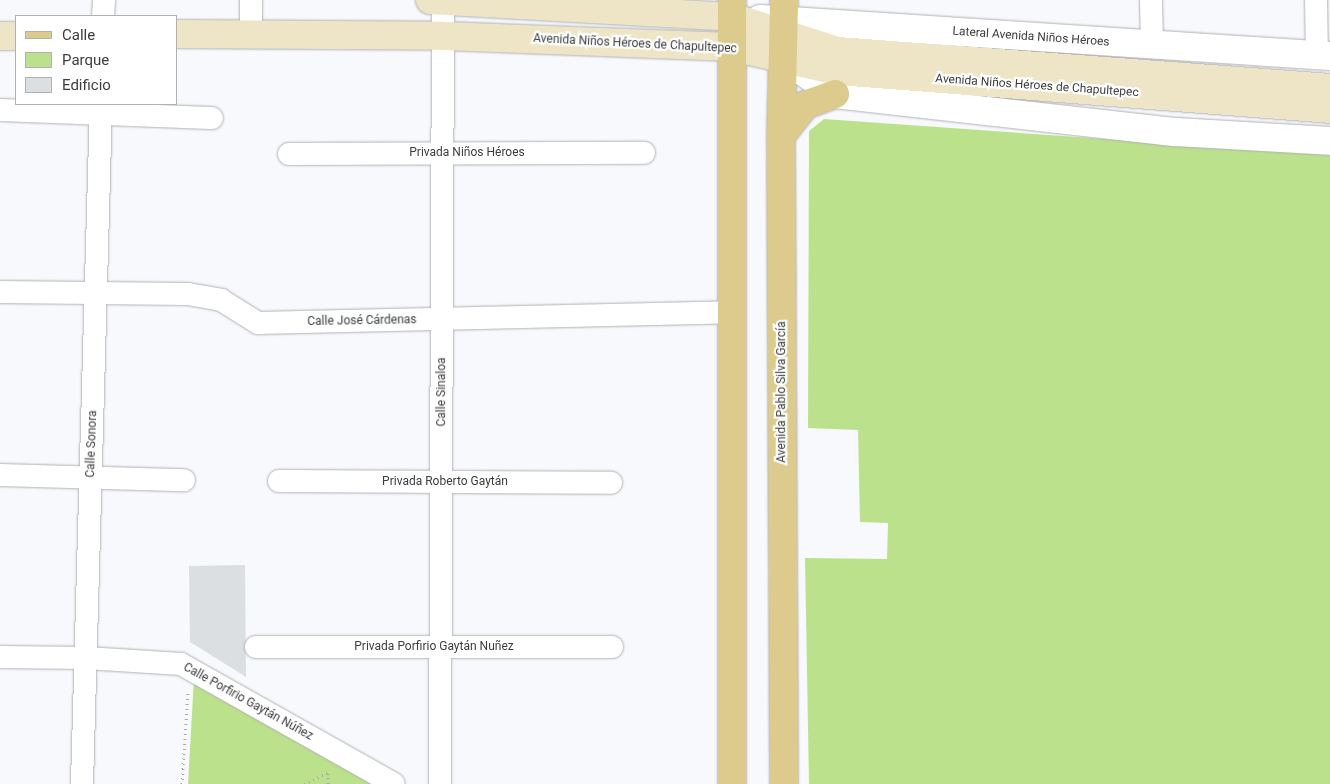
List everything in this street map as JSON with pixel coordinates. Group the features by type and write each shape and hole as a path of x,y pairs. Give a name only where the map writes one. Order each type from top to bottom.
{"main road":[{"name":"Avenida Niños Héroes de Chapultepec","path":"430,0 732,8 838,51 1330,88"},
{"path":"732,8 732,784"},
{"name":"Avenida Niños Héroes de Chapultepec","path":"178,34 251,32 443,36 732,47 784,28"},
{"name":"Avenida Niños Héroes de Chapultepec","path":"784,28 838,71 1330,109"},
{"name":"Avenida Pablo Silva García","path":"784,28 781,136 784,784"},
{"path":"0,36 15,36"},
{"path":"781,136 805,106 835,94"}],"street":[{"path":"103,15 104,0"},
{"path":"251,0 251,32"},
{"name":"Calle Sinaloa","path":"440,784 443,0"},
{"path":"1151,0 1152,44"},
{"path":"1316,0 1324,56"},
{"path":"784,28 835,94 1176,132 1330,141"},
{"name":"Lateral Avenida Niños Héroes","path":"784,28 1152,44 1324,56"},
{"path":"0,110 101,109 212,118"},
{"name":"Calle Sonora","path":"82,784 101,109"},
{"name":"Privada Niños Héroes","path":"289,154 644,153"},
{"name":"Calle José Cárdenas","path":"0,292 188,294 221,300 258,324 732,312"},
{"path":"0,475 184,480"},
{"name":"Privada Roberto Gaytán","path":"280,481 611,483"},
{"name":"Privada Porfirio Gaytán Nuñez","path":"256,648 612,647"},
{"name":"Calle Porfirio Gaytán Núñez","path":"0,658 86,658 181,664 394,784"}],"path":[{"path":"182,784 189,668"},
{"path":"304,784 328,773"}],"green space":[{"path":"824,119 1330,155 1330,784 809,784 805,558 887,559 888,523 860,522 858,430 808,428 809,131"},
{"path":"194,678 382,784 188,784"}],"building":[{"path":"245,565 246,677 190,642 189,566"}]}
